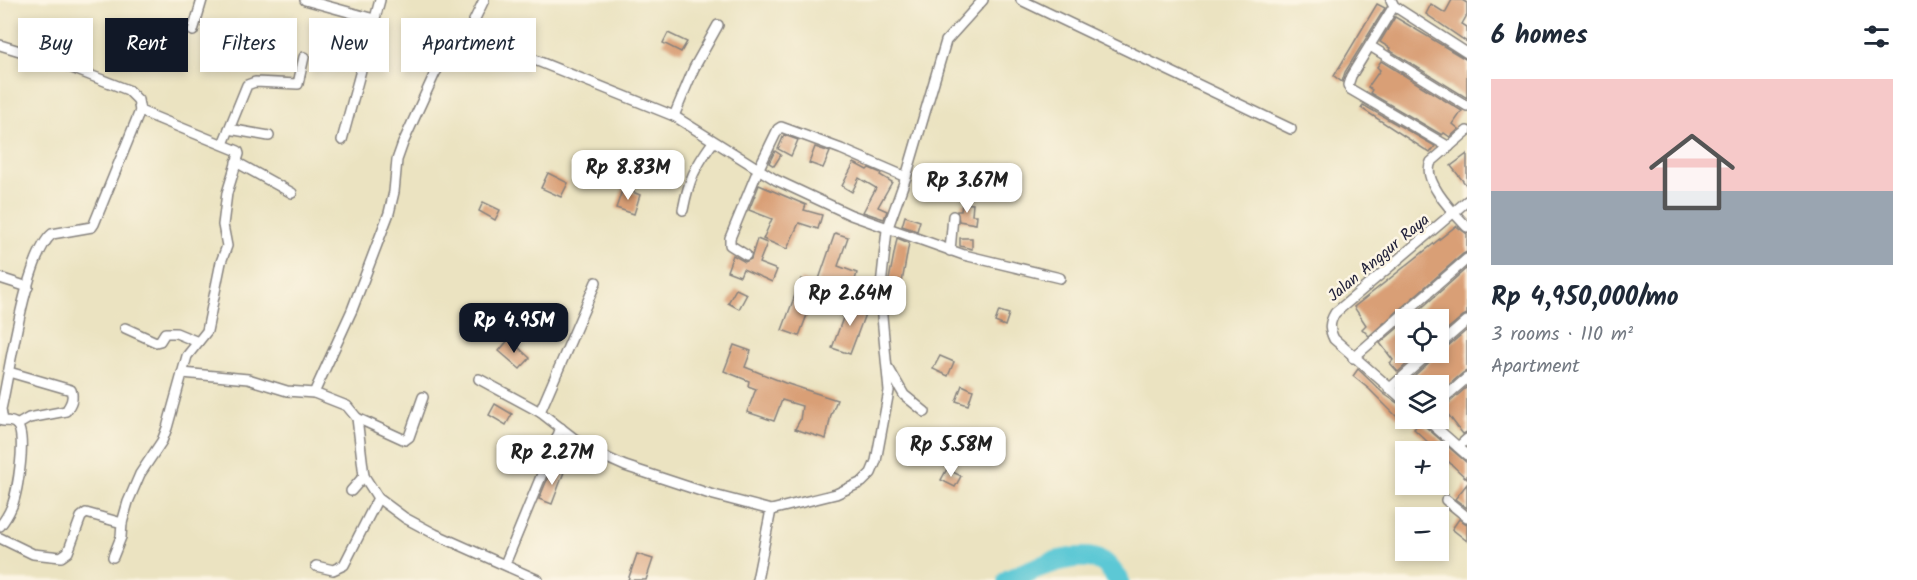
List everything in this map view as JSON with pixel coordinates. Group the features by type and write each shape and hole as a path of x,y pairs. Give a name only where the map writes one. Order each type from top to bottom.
{"street":[{"path":"193,31 202,0"},
{"path":"305,0 370,18"},
{"path":"374,18 380,0"},
{"path":"475,18 484,0"},
{"path":"479,380 540,412 589,450 675,484 771,510 851,488 862,482 871,473 876,461 889,390 880,295 887,230 906,177 946,41 983,0"},
{"path":"1021,0 1291,129"},
{"path":"1449,147 1350,89 1348,85 1393,3 1467,53"},
{"path":"674,116 699,57 718,25"},
{"path":"0,45 59,63 128,90 138,100 140,111 98,219 92,226 56,232 49,236 35,260 28,287 9,372 1,409 1,425 17,425 29,418 66,411 71,402 71,390 9,372"},
{"path":"1370,46 1467,106"},
{"path":"223,144 247,86 255,82 298,84 304,57"},
{"path":"536,60 674,116 758,170 820,202 887,230 996,264 1060,278"},
{"path":"342,140 360,72"},
{"path":"314,393 352,310 374,254 392,202 397,160 436,72"},
{"path":"113,557 121,537 128,502 140,474 162,441 190,352 207,331 221,262 227,246 223,225 230,180 238,151 140,111"},
{"path":"746,255 733,248 730,242 758,170 778,129 785,127 906,177"},
{"path":"230,129 269,136"},
{"path":"1467,131 1428,167 1439,195 1467,227"},
{"path":"683,210 689,181 713,142"},
{"path":"236,162 292,193"},
{"path":"1454,213 1467,201"},
{"name":"Jalan Anggur Raya","path":"1395,394 1334,339 1330,320 1335,313 1454,213"},
{"path":"950,250 953,216"},
{"path":"1353,358 1467,259"},
{"path":"0,278 28,287"},
{"path":"540,412 596,282"},
{"path":"1449,337 1467,321"},
{"path":"124,328 156,342 160,341 165,333 171,332 198,342"},
{"path":"1389,389 1419,363"},
{"path":"888,368 904,395 925,412"},
{"path":"182,373 248,379 287,391 314,393 347,406 357,417 405,440 409,437 423,397"},
{"path":"1449,394 1467,378"},
{"path":"357,417 364,476 378,498 405,518 435,534 537,580"},
{"path":"0,526 13,504 20,464 22,437 17,425"},
{"path":"505,564 561,428"},
{"path":"1438,429 1467,455"},
{"path":"1458,447 1467,439"},
{"path":"351,491 364,476"},
{"path":"316,566 333,570 344,565 378,498"},
{"path":"1446,500 1467,517"},
{"path":"757,580 771,510"},
{"path":"0,538 33,554 61,557 68,552 76,526 86,513 122,523"}],"building":[{"path":"1452,0 1462,0 1467,3 1467,15 1462,24 1467,27 1467,42 1426,14 1431,4 1445,13"},
{"path":"1377,4 1385,8 1345,72 1342,82 1334,76"},
{"path":"1395,17 1467,60 1467,98 1389,50 1390,48 1380,42"},
{"path":"668,33 687,42 681,52 663,43"},
{"path":"1381,61 1462,111 1453,124 1459,129 1450,137 1444,133 1442,135 1370,93 1372,90 1368,87 1380,70 1377,67"},
{"path":"1363,105 1435,146 1430,153 1361,108"},
{"path":"784,135 798,140 791,156 778,149"},
{"path":"815,147 830,152 823,168 809,163"},
{"path":"775,151 781,155 774,166 769,163"},
{"path":"1467,154 1467,186 1451,166"},
{"path":"854,163 867,170 869,168 881,173 880,175 892,182 878,207 887,211 884,219 863,212 876,188 859,178 852,192 842,186"},
{"path":"548,173 568,183 561,197 541,188"},
{"path":"759,185 806,205 804,210 822,215 818,229 799,223 787,249 763,239 772,219 749,210"},
{"path":"623,188 640,195 634,214 616,208"},
{"path":"483,202 500,210 495,220 479,211"},
{"path":"962,203 973,204 972,215 977,215 976,224 959,221 957,211 961,211"},
{"path":"905,216 920,221 917,231 902,226"},
{"path":"1456,226 1467,234 1467,252 1400,309 1395,309 1395,313 1369,336 1362,329 1366,325 1354,307"},
{"path":"835,233 848,237 838,266 857,273 852,290 836,284 835,300 815,294 799,336 782,330 801,279 817,285"},
{"path":"897,238 909,243 901,288 888,285"},
{"path":"960,238 972,238 972,249 960,246"},
{"path":"757,239 767,243 759,263 777,270 772,282 743,269 740,276 727,271 733,255 745,262 751,259"},
{"path":"1467,268 1467,314 1449,328 1449,309 1420,309"},
{"path":"736,289 747,294 739,309 728,303"},
{"path":"850,299 868,306 850,354 832,348"},
{"path":"999,311 1009,314 1005,326 995,322"},
{"path":"1395,330 1395,363 1408,363 1398,372 1390,363 1393,360 1380,343"},
{"path":"1467,330 1467,371 1449,385 1449,375 1415,375 1428,363 1449,363 1449,345"},
{"path":"509,339 530,358 520,369 499,351"},
{"path":"734,345 751,351 745,367 837,400 826,439 795,429 800,420 802,406 782,400 774,421 747,412 756,389 748,386 749,381 724,371"},
{"path":"940,356 954,362 948,376 933,369"},
{"path":"1358,369 1395,402 1395,415 1369,389 1353,376"},
{"path":"962,385 973,390 968,405 956,401"},
{"path":"1467,387 1467,432 1463,434 1449,416 1449,403"},
{"path":"495,404 512,414 506,425 489,415"},
{"path":"1414,429 1428,429 1442,441 1427,441"},
{"path":"1449,447 1467,463 1467,479 1449,462"},
{"path":"552,468 564,472 552,504 539,499"},
{"path":"947,469 961,476 955,487 941,480"},
{"path":"1467,484 1467,508 1455,499"},
{"path":"1459,519 1467,524 1467,541 1452,529"},
{"path":"637,554 653,559 646,580 628,580"}],"waterway":[{"path":"1008,580 1056,562 1081,557 1103,562 1119,580"}]}
